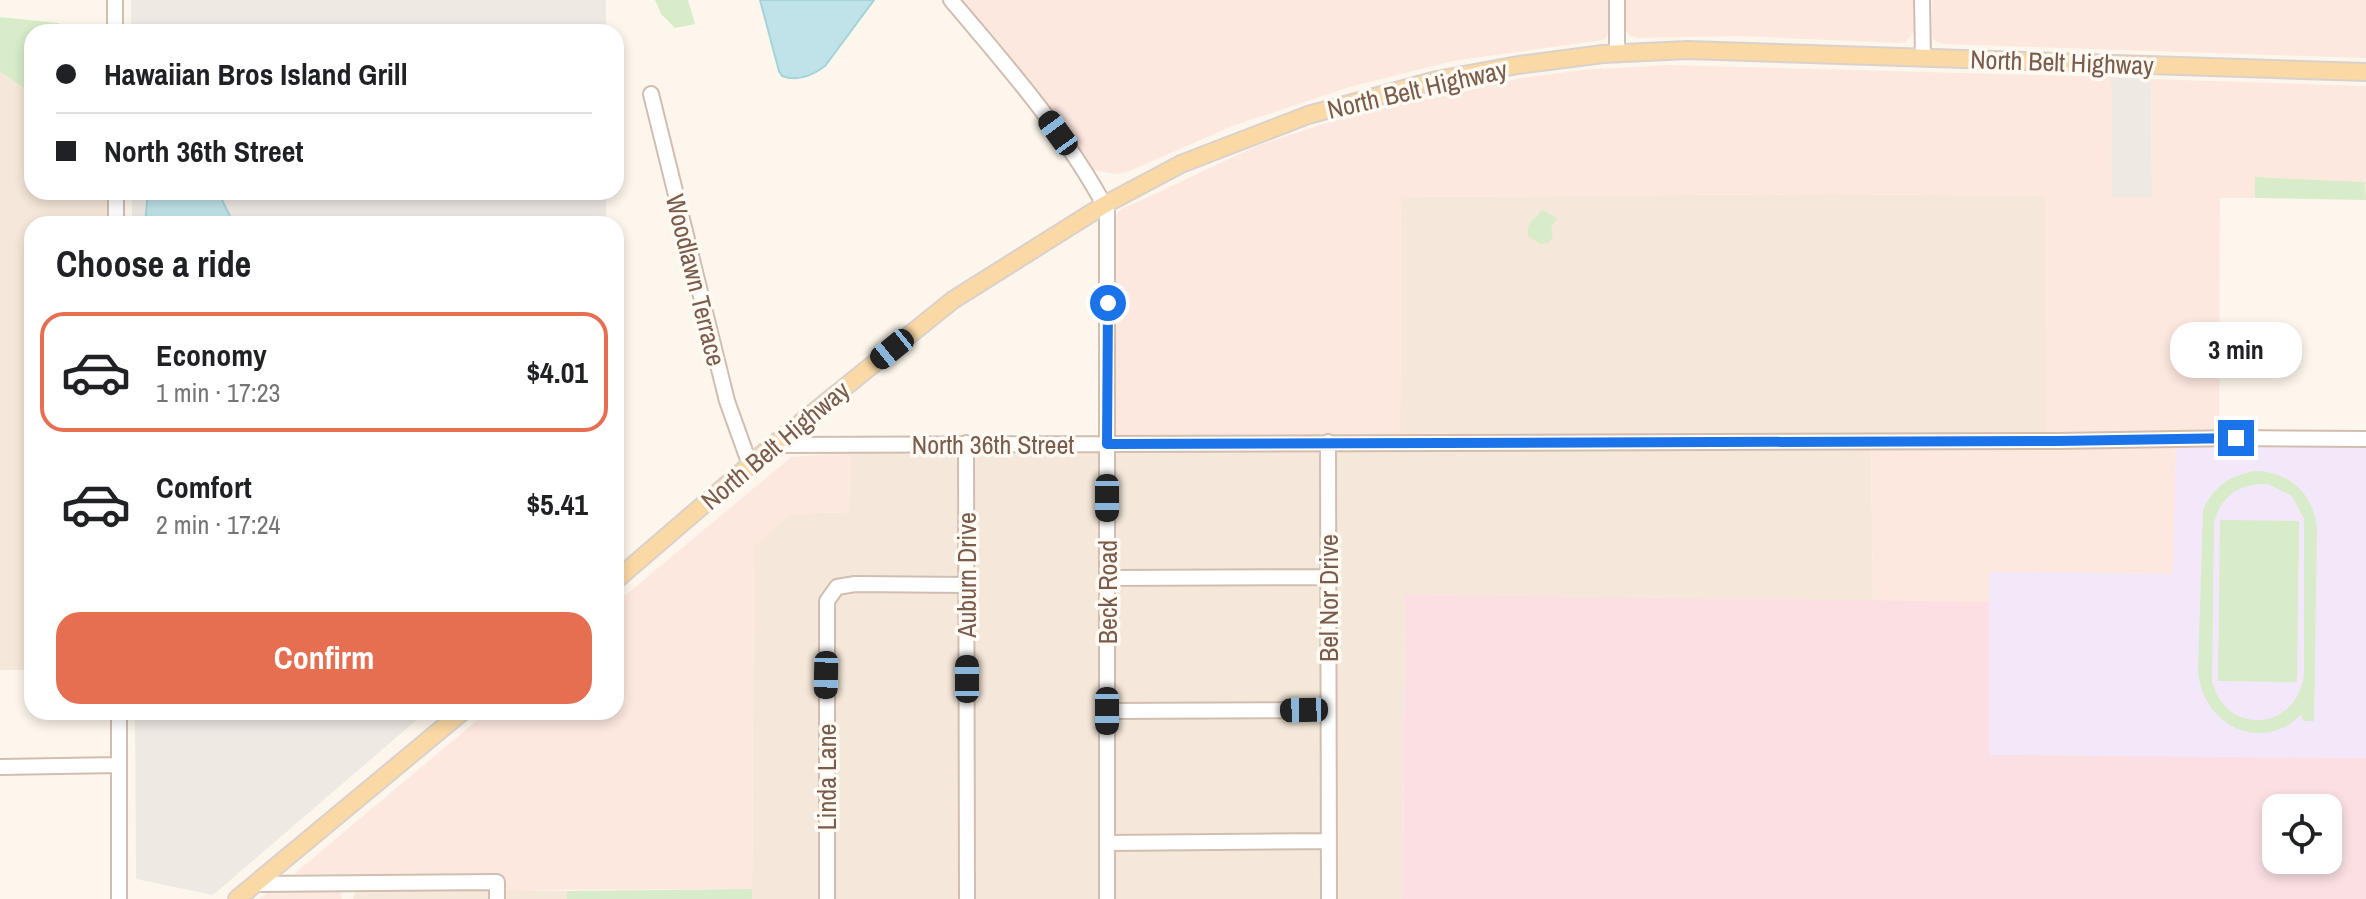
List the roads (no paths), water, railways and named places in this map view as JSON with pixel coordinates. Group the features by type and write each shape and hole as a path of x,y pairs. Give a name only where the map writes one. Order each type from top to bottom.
{"main road":[{"name":"North Belt Highway","path":"624,573 773,445 953,300 1104,205 1181,164 1246,137 1366,98 1437,80 1518,65 1617,53 1688,50 2366,72"},
{"path":"237,899 452,720"}],"street":[{"path":"115,0 115,24"},
{"name":"Beck Road","path":"951,0 1047,117 1077,159 1107,210 1107,899"},
{"path":"1617,0 1617,53"},
{"path":"1922,0 1923,57"},
{"name":"Woodlawn Terrace","path":"651,94 705,320 727,401 750,465"},
{"name":"North 36th Street","path":"773,445 2366,439"},
{"name":"Bel Nor Drive","path":"1328,442 1329,899"},
{"name":"Auburn Drive","path":"966,443 967,899"},
{"path":"1107,578 1328,577"},
{"name":"Linda Lane","path":"827,899 827,601 837,587 855,584 966,585"},
{"path":"1107,711 1328,710"},
{"path":"119,720 119,899"},
{"path":"0,767 119,765"},
{"path":"1107,843 1329,841"},
{"path":"255,884 497,882 497,899"},
{"path":"346,883 347,899"}],"water":[{"path":"760,0 874,0 825,66 810,75 794,78 782,76 779,71"},
{"path":"147,200 222,200 230,216 146,216"}]}
